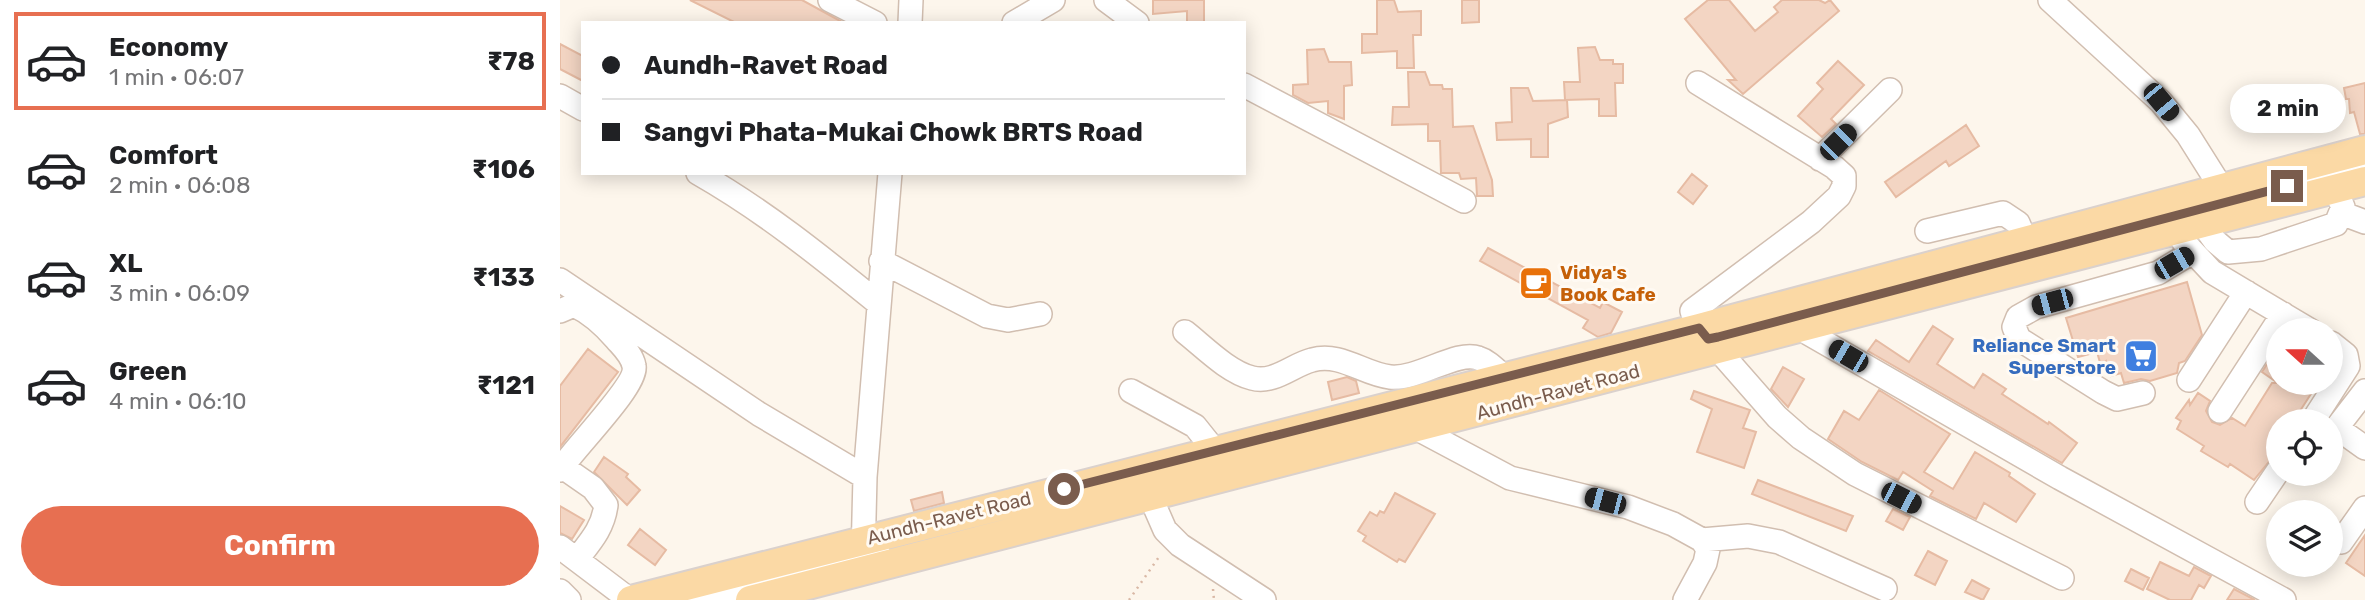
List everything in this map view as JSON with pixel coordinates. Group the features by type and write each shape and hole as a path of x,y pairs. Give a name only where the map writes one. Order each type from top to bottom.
{"main road":[{"name":"Aundh-Ravet Road","path":"631,600 1151,498 1418,429 2026,242 2365,150"},
{"name":"Aundh-Ravet Road","path":"750,600 863,556 1215,451 1504,377 1709,339 1801,329 2203,223 2338,201 2365,181"}],"street":[{"path":"830,0 871,21"},
{"path":"910,21 911,0"},
{"path":"1017,21 1054,0"},
{"path":"1106,0 1134,21"},
{"path":"2050,0 2161,102 2188,135 2222,189"},
{"path":"1698,83 1844,176 1844,186 1839,196 1811,222 1692,311 1709,339 1777,417 1855,474 2062,578"},
{"path":"1246,86 1464,201"},
{"path":"1820,159 1890,90"},
{"path":"560,96 581,108"},
{"path":"690,600 1709,339 2365,166"},
{"path":"702,175 746,200 782,226 878,303"},
{"path":"863,556 865,477 890,175"},
{"path":"2338,201 2365,222"},
{"path":"2203,223 2215,241 2228,252 2261,249 2336,224 2338,201"},
{"path":"1927,230 2003,213 2018,223 2026,242"},
{"path":"2175,230 2191,253 2212,272 2290,318"},
{"path":"2143,393 2117,398 2103,392 2019,339 2014,327 2018,317 2036,307 2158,273 2191,253"},
{"path":"881,261 988,316 1008,320 1040,314"},
{"path":"560,280 759,414 865,477"},
{"path":"2189,380 2246,292"},
{"path":"560,310 574,305 605,326 629,353 635,367 631,385 571,452 565,471 593,488 606,505 604,520 597,534 568,553 631,600"},
{"path":"2220,411 2283,314"},
{"path":"1801,329 2060,478 2284,600"},
{"path":"1185,332 1241,374 1253,378 1265,379 1312,360 1332,358 1390,377 1407,376 1469,356 1478,358 1504,377"},
{"path":"2323,409 2356,371 2343,352"},
{"path":"1131,391 1195,426 1215,451"},
{"path":"2343,419 2365,391"},
{"path":"1418,429 1510,478 1628,507 1673,524 1702,540 1708,549 1706,563 1685,600"},
{"path":"2343,436 2365,448"},
{"path":"2257,502 2268,486"},
{"path":"1151,498 1159,520 1173,538 1264,600"},
{"path":"2343,539 2365,508"},
{"path":"1702,540 1748,536 1779,542 1885,589"},
{"path":"560,591 569,600"}],"path":[{"path":"1129,600 1173,538"}],"building":[{"path":"690,0 802,0 840,21 732,21"},
{"path":"1153,0 1204,0 1204,21 1187,21 1187,11 1153,14"},
{"path":"1377,0 1394,0 1398,12 1421,11 1421,35 1413,35 1414,68 1397,68 1397,51 1362,53 1362,34 1377,34"},
{"path":"1462,0 1479,0 1479,22 1462,23"},
{"path":"1708,0 1729,0 1755,31 1778,12 1774,7 1782,0 1819,0 1825,3 1830,0 1839,11 1743,94 1728,80 1736,80 1685,19"},
{"path":"560,44 581,55 581,80 560,69"},
{"path":"1595,47 1600,60 1613,60 1613,64 1623,64 1623,83 1615,83 1616,116 1599,116 1599,99 1565,100 1564,82 1580,82 1578,48"},
{"path":"1324,49 1329,62 1351,62 1352,85 1344,86 1344,119 1328,113 1328,101 1308,103 1293,95 1293,85 1308,84 1307,50"},
{"path":"1838,61 1864,85 1831,119 1836,124 1822,137 1798,116 1823,89 1817,83"},
{"path":"1408,72 1425,72 1430,85 1442,85 1443,89 1452,89 1453,127 1473,126 1492,180 1493,196 1477,196 1476,178 1461,179 1459,173 1441,173 1440,141 1428,141 1428,124 1392,125 1393,107 1409,107"},
{"path":"2365,83 2365,134 2360,134 2354,112 2350,113 2349,99 2346,99 2344,88"},
{"path":"1511,88 1528,88 1533,101 1567,100 1568,117 1548,124 1548,157 1531,157 1531,139 1497,140 1496,123 1512,122"},
{"path":"1966,125 1979,146 1949,166 1946,161 1896,197 1885,182"},
{"path":"1692,174 1707,186 1693,204 1678,192"},
{"name":"Vidya's Book Cafe","path":"1488,248 1600,308 1603,302 1622,312 1611,333 1598,337 1583,328 1588,320 1480,261"},
{"path":"2187,282 2202,335 2185,361 2179,363 2177,373 2150,381 2141,379 2124,383 2121,373 2111,376 2106,361 2101,366 2097,352 2078,357 2066,318"},
{"path":"1933,326 1953,339 1937,364 1974,388 1983,374 2006,389 2002,394 2048,424 2049,422 2077,443 2062,463 1868,351 1876,340 1909,362"},
{"path":"588,349 618,372 560,447 560,386"},
{"path":"1783,367 1804,379 1788,407 1771,389"},
{"path":"1347,377 1356,381 1359,393 1332,400 1328,382"},
{"path":"1879,390 1950,434 1924,472 1953,489 1975,452 2010,473 2009,476 2035,494 2016,522 1984,503 1976,519 1930,496 1933,491 1903,472 1898,480 1862,462 1828,439 1844,411 1859,420"},
{"path":"1694,391 1750,410 1743,428 1756,432 1744,468 1697,452 1712,409 1691,399"},
{"path":"2198,393 2210,401 2206,411 2212,422 2220,425 2232,418 2245,426 2266,393 2266,396 2310,396 2301,409 2266,409 2266,466 2254,480 2230,464 2228,467 2201,451 2204,446 2177,429 2181,421 2176,418 2189,400 2190,405"},
{"path":"604,457 628,474 626,477 640,490 627,505 594,472"},
{"path":"1758,480 1853,516 1846,531 1752,494"},
{"path":"942,492 944,503 914,511 911,500"},
{"path":"1395,493 1435,514 1405,562 1399,559 1397,562 1363,541 1366,536 1358,531 1370,512 1377,516 1380,511 1384,513"},
{"path":"560,506 584,520 572,539 560,533"},
{"path":"1893,509 1910,517 1903,530 1886,521"},
{"path":"640,529 666,550 655,565 628,545"},
{"path":"2365,535 2365,576 2346,563"},
{"path":"1928,551 1947,561 1935,585 1915,575"},
{"path":"2160,562 2189,576 2194,567 2211,576 2204,588 2199,585 2191,600 2170,600 2147,589"},
{"path":"2131,569 2149,578 2143,590 2125,581"},
{"path":"1972,580 1989,589 1983,600 1965,592"},
{"path":"2234,589 2255,600 2227,600"}],"place":[{"name":"Vidya's Book Cafe","path":"1536,283"},
{"name":"Reliance Smart Superstore","path":"2141,356"}],"route":[{"path":"1064,489 1699,328 1708,339 1718,337 2287,186"}]}
